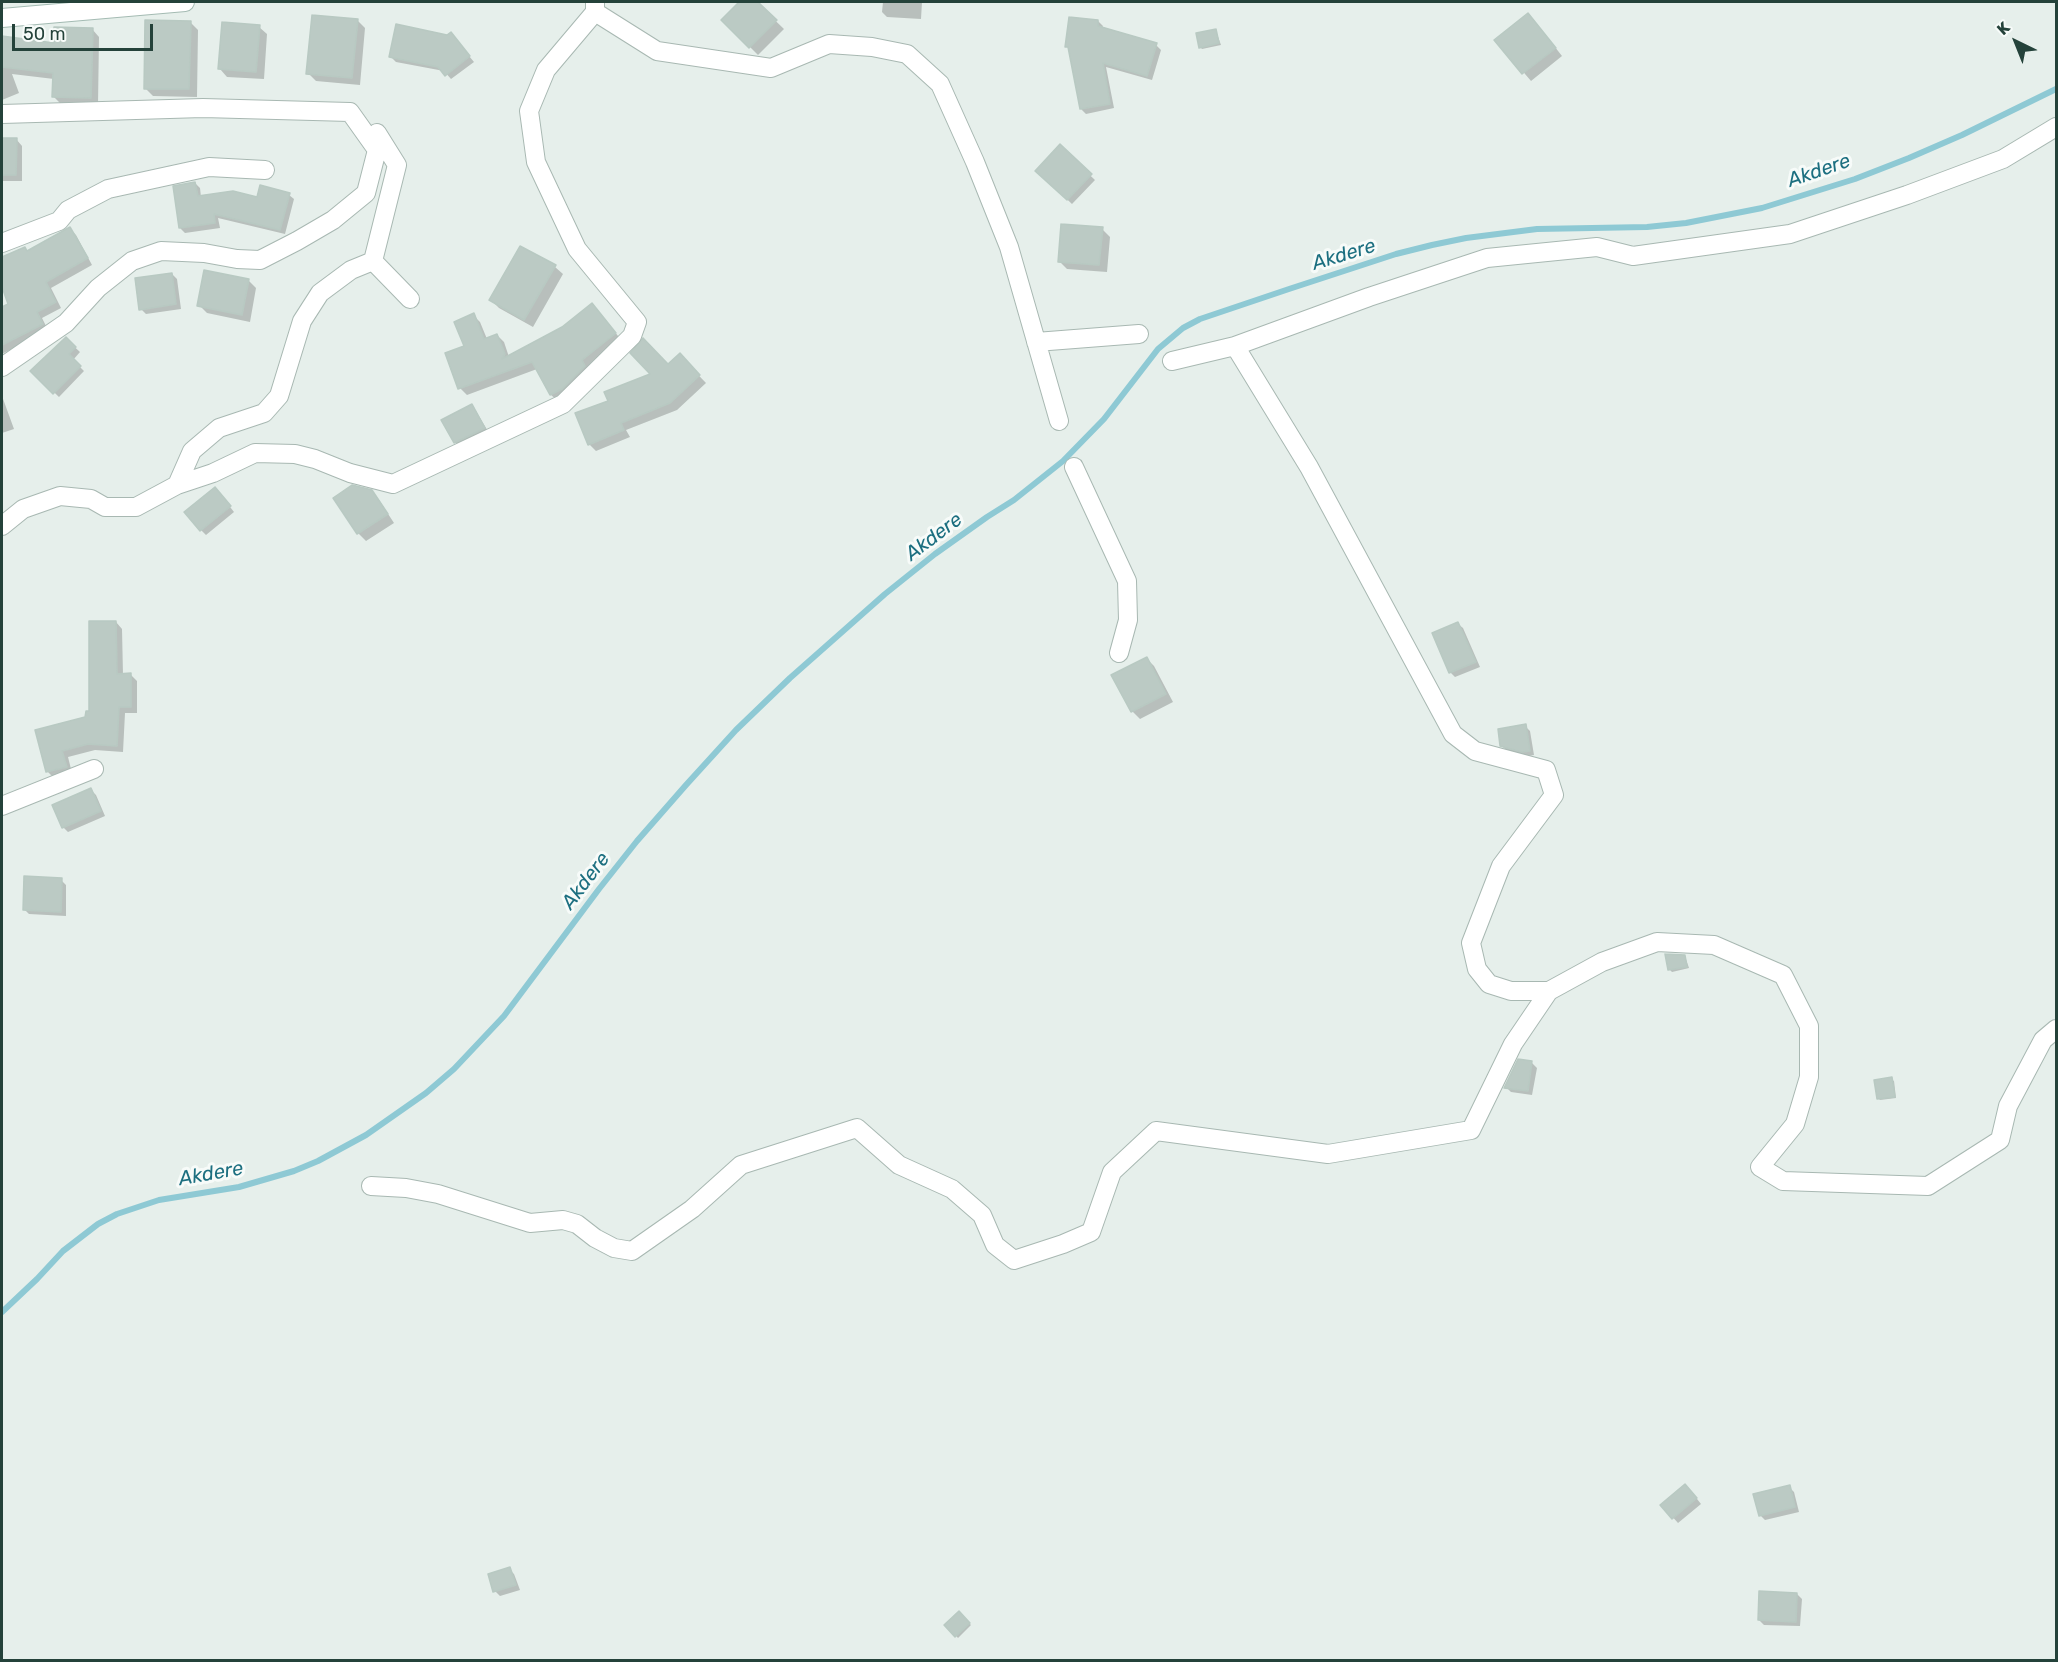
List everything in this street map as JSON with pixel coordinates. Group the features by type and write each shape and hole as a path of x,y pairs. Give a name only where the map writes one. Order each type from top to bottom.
{"street":[{"path":"2,18 185,2"},
{"path":"2,526 22,509 60,496 91,499 105,507 136,507 177,485 213,473 255,453 294,454 315,459 350,473 393,484 563,404 632,336 638,322 577,249 536,162 529,111 546,70 595,7 657,51 771,68 829,44 872,47 907,54 940,84 1009,247 1059,421"},
{"path":"2,114 203,108 350,112 380,135 397,165 373,261"},
{"path":"2,366 66,323 98,288 132,261 161,251 204,253 237,259 260,260 333,220 366,193 377,150 350,112"},
{"path":"1172,361 1235,346 1369,297 1486,258 1597,247 1633,256 1790,234 2003,159 2056,127"},
{"path":"2,243 59,221 68,210 108,189 209,167 265,170"},
{"path":"177,485 192,451 219,428 264,413 279,396 302,321 320,293 351,270 373,261"},
{"path":"373,261 411,299"},
{"path":"1036,342 1139,334"},
{"path":"1235,346 1309,467 1453,734 1475,751 1546,770 1554,795 1501,866 1471,943 1478,969 1489,984 1511,991 1549,991"},
{"path":"1074,467 1127,581 1128,620 1119,653"},
{"path":"2,806 94,769"},
{"path":"371,1186 406,1188 438,1194 530,1223 563,1220 577,1224 595,1238 614,1248 632,1251 692,1209 741,1165 857,1128 899,1165 952,1189 982,1215 995,1245 1014,1260 1091,1232 1112,1172 1156,1131 1328,1154 1471,1130 1513,1044 1549,991 1602,962 1657,942 1714,945 1783,975 1809,1026 1809,1077 1795,1124 1760,1167 1783,1181 1928,1186 2000,1140 2008,1106 2043,1040 2056,1029"}],"building":[{"path":"739,2 758,2 777,20 749,48 721,20"},
{"path":"1528,13 1556,48 1522,74 1494,40"},
{"path":"312,15 358,19 352,78 306,74"},
{"path":"1069,17 1098,20 1098,26 1157,43 1147,76 1103,63 1110,104 1080,109 1068,47 1065,47"},
{"path":"145,20 191,21 189,89 144,89"},
{"path":"222,22 260,25 256,72 218,69"},
{"path":"396,24 447,35 451,32 470,56 445,76 438,67 389,57"},
{"path":"54,27 93,28 91,98 52,97 53,73 2,67 2,36 54,43"},
{"path":"1216,29 1219,43 1199,48 1196,33"},
{"path":"2,138 17,138 16,175 2,175"},
{"path":"1060,144 1092,174 1067,200 1035,171"},
{"path":"195,182 198,196 233,191 257,197 260,185 290,193 280,230 214,214 215,223 179,228 173,186"},
{"path":"1061,224 1103,227 1099,265 1058,262"},
{"path":"70,227 88,258 46,282 56,302 37,312 43,324 2,345 2,307 8,304 2,287 2,257 25,247 27,251"},
{"path":"520,246 556,265 524,320 489,300"},
{"path":"204,270 249,279 242,315 197,306"},
{"path":"172,273 176,304 139,310 135,278"},
{"path":"592,303 616,333 582,360 585,366 562,389 550,395 532,362 458,389 445,353 464,346 454,322 474,313 484,339 497,334 505,354 502,359 562,327"},
{"path":"66,337 76,347 69,354 81,366 53,394 30,371"},
{"path":"643,338 668,364 680,353 700,375 670,403 621,423 624,430 588,445 575,413 608,401 604,392 650,374 630,353"},
{"path":"472,404 485,428 454,443 441,420"},
{"path":"352,485 372,490 388,514 357,534 333,498"},
{"path":"215,487 231,506 200,531 184,512"},
{"path":"89,621 116,621 117,674 131,673 131,707 119,707 117,746 88,744 62,751 67,767 46,772 35,730 85,717 86,711 89,711"},
{"path":"1458,622 1476,662 1449,673 1432,633"},
{"path":"1147,657 1166,694 1131,712 1111,675"},
{"path":"1526,724 1530,751 1522,752 1500,746 1498,729"},
{"path":"91,788 101,811 62,828 52,805"},
{"path":"24,876 62,878 61,912 23,910"},
{"path":"1665,954 1685,955 1687,967 1668,970"},
{"path":"1518,1059 1532,1061 1528,1091 1504,1088"},
{"path":"1892,1077 1895,1097 1877,1099 1874,1080"},
{"path":"1685,1484 1697,1498 1672,1519 1660,1505"},
{"path":"1790,1485 1795,1507 1759,1516 1753,1494"},
{"path":"510,1567 516,1585 493,1592 488,1574"},
{"path":"1759,1591 1797,1593 1796,1622 1758,1620"},
{"path":"959,1611 970,1623 955,1637 944,1625"}],"waterway":[{"name":"Akdere","path":"2,1312 63,1251 98,1224 117,1214 159,1200 239,1187 294,1171 366,1135 426,1093 454,1069 504,1016 637,841 736,730 790,678 885,594 935,554 1014,500 1063,461 1104,419 1158,349 1183,328 1200,319 1289,289 1396,254 1432,245 1537,229 1647,227 1686,223 1762,208 1855,179 1909,158 2056,89"}]}
